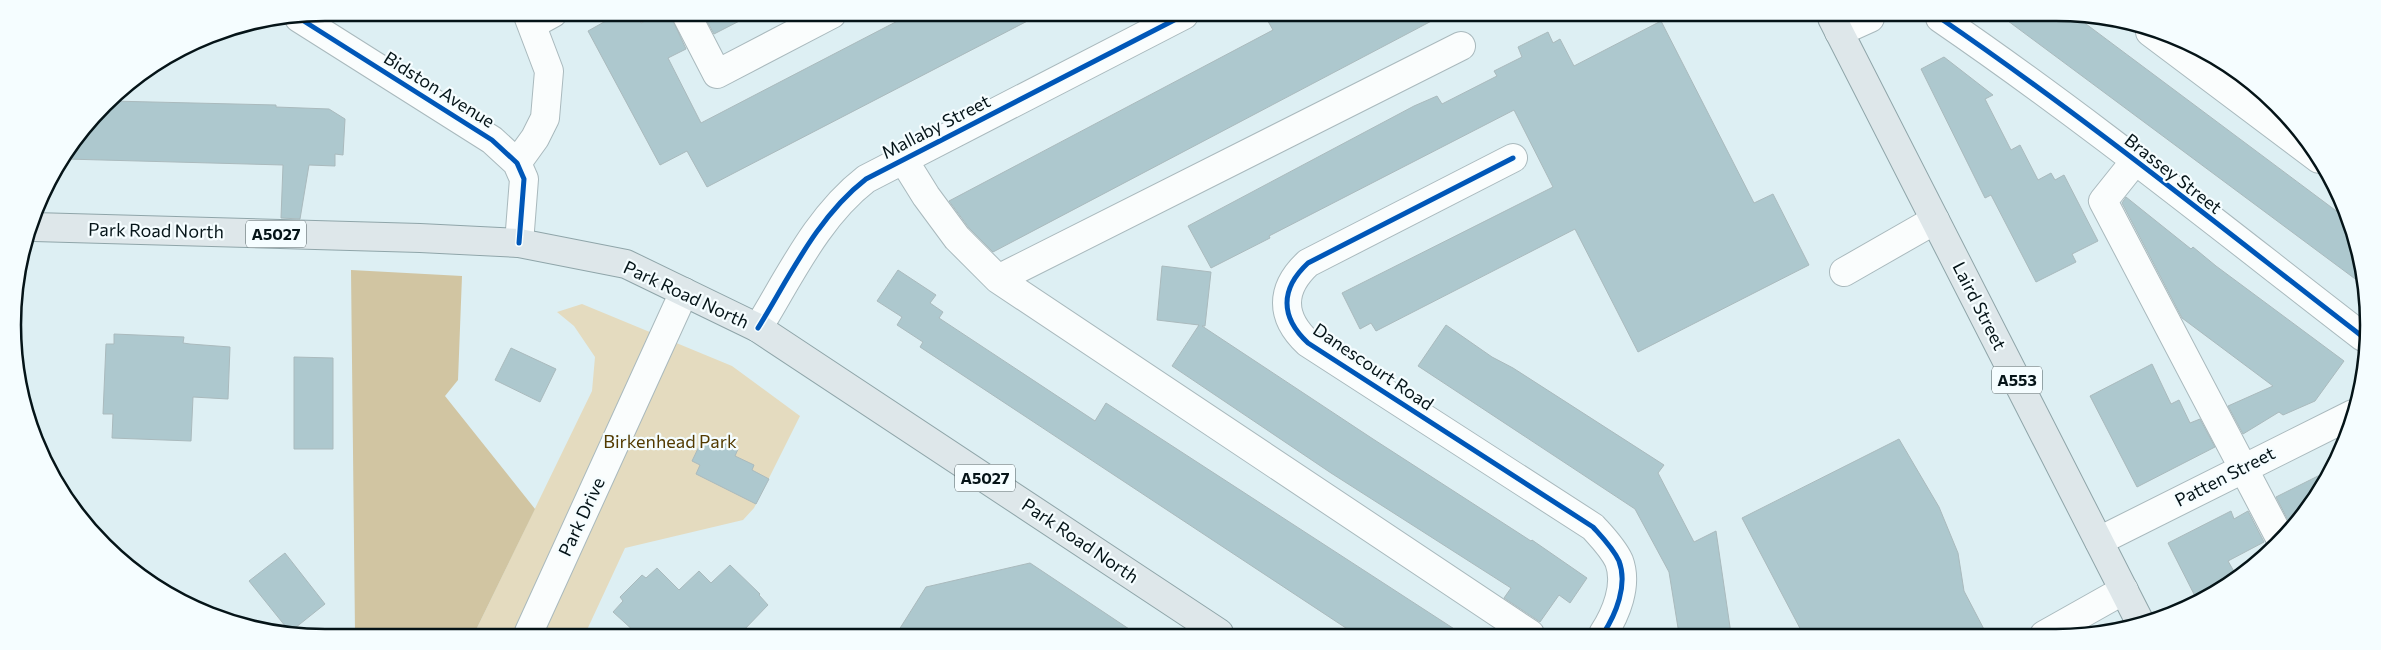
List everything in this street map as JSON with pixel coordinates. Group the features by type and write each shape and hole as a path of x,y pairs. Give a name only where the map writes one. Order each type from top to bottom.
{"main road":[{"name":"Laird Street","path":"1836,25 2138,617"},
{"name":"Park Road North","path":"37,228 420,238 519,243 626,264 758,328 1209,629"}],"street":[{"path":"519,243 524,179 517,163 535,138 545,118 549,71 539,21"},
{"path":"690,21 717,74 819,21"},
{"name":"Mallaby Street","path":"758,328 828,214 846,195 866,179 1172,21"},
{"path":"1836,25 1855,21"},
{"name":"Brassey Street","path":"1944,21 1989,51 2135,161 2359,335"},
{"name":"Bidston Avenue","path":"304,22 492,140 517,163"},
{"path":"2159,39 2301,146"},
{"path":"998,279 1461,46"},
{"name":"Danescourt Road","path":"1513,158 1308,263 1297,273 1289,287 1286,302 1289,318 1296,332 1308,343 1593,527 1608,542 1619,562 1621,584 1617,609 1606,629"},
{"path":"903,159 926,196 957,238 998,279 1523,629"},
{"path":"2135,161 2103,201 2277,533"},
{"path":"1844,272 1935,220"},
{"name":"Park Drive","path":"530,629 684,292"},
{"name":"Patten Street","path":"2099,541 2242,467 2345,421"},
{"path":"2055,629 2124,590"}],"green space":[{"name":"Birkenhead Park","path":"582,304 732,366 800,416 754,508 743,520 625,548 587,629 476,629 592,391 595,357 574,326 557,312"}],"shaded area":[{"path":"351,270 462,276 458,380 445,396 535,509 476,629 355,629"}],"building":[{"path":"606,21 640,21 641,23 645,21 673,21 686,49 668,58 701,123 898,21 1027,21 707,187 687,151 660,165 588,31"},
{"path":"707,21 739,21 714,34"},
{"path":"1268,21 1432,21 993,252 969,228 949,201 1273,30"},
{"path":"1661,21 1754,203 1773,194 1809,265 1638,352 1575,229 1376,331 1371,323 1360,329 1342,293 1553,187 1514,110 1269,236 1270,238 1211,268 1188,226 1414,106 1437,96 1442,104 1497,76 1494,71 1522,57 1518,47 1548,32 1553,43 1560,39 1574,66"},
{"path":"2008,21 2084,23 2338,213 2344,227 2356,280"},
{"path":"1944,57 1993,95 1985,99 2011,150 2020,145 2038,180 2051,173 2055,180 2064,175 2098,241 2072,254 2076,262 2036,282 1991,195 1985,198 1921,69"},
{"path":"120,101 276,105 276,107 329,109 345,119 343,155 335,154 335,166 309,165 300,219 281,218 283,165 70,159 84,140"},
{"path":"2126,197 2191,249 2193,247 2344,361 2315,401 2283,415 2279,412 2243,434 2228,406 2273,386 2182,318 2122,203"},
{"path":"1162,266 1211,272 1205,326 1202,326 1373,439 1532,540 1587,578 1570,603 1559,595 1540,622 1504,598 1511,588 1331,473 1172,366 1199,325 1157,320"},
{"path":"898,270 936,295 930,303 943,312 939,318 1095,421 1106,403 1454,629 1347,629 920,347 923,342 897,325 902,317 877,301"},
{"path":"1446,325 1492,357 1513,368 1664,465 1658,473 1694,542 1716,531 1730,629 1678,629 1669,572 1635,509 1418,366"},
{"path":"114,334 184,337 183,343 230,347 228,399 193,397 191,441 112,438 113,414 103,414 106,344 114,344"},
{"path":"511,348 556,369 540,402 495,380"},
{"path":"294,357 333,358 333,449 294,449"},
{"path":"2152,364 2171,404 2179,400 2190,423 2200,419 2215,447 2137,487 2090,396"},
{"path":"704,436 738,449 735,456 754,465 752,470 769,479 756,504 696,474 700,465 692,461"},
{"path":"1899,439 1939,507 1958,553 1964,591 1984,629 1800,629 1742,518"},
{"path":"2320,475 2309,494 2288,520 2276,497"},
{"path":"2231,511 2234,519 2248,511 2264,542 2228,561 2234,571 2194,595 2168,543"},
{"path":"285,553 325,604 296,627 285,626 249,581"},
{"path":"1030,563 1129,629 900,629 926,587"},
{"path":"730,565 760,594 768,605 745,629 632,629 613,612 623,601 620,597 642,575 646,578 657,568 679,590 699,571 711,583"}],"cycle path":[{"path":"758,328 793,268 819,229 833,211 866,179 1172,21"},
{"path":"1944,21 2101,134 2360,334"},
{"path":"305,22 492,140 517,163 524,179 519,243"},
{"path":"1513,158 1308,263 1292,283 1288,293 1288,313 1292,323 1308,343 1593,527 1614,552 1621,570 1622,580 1619,599 1606,629"}]}
